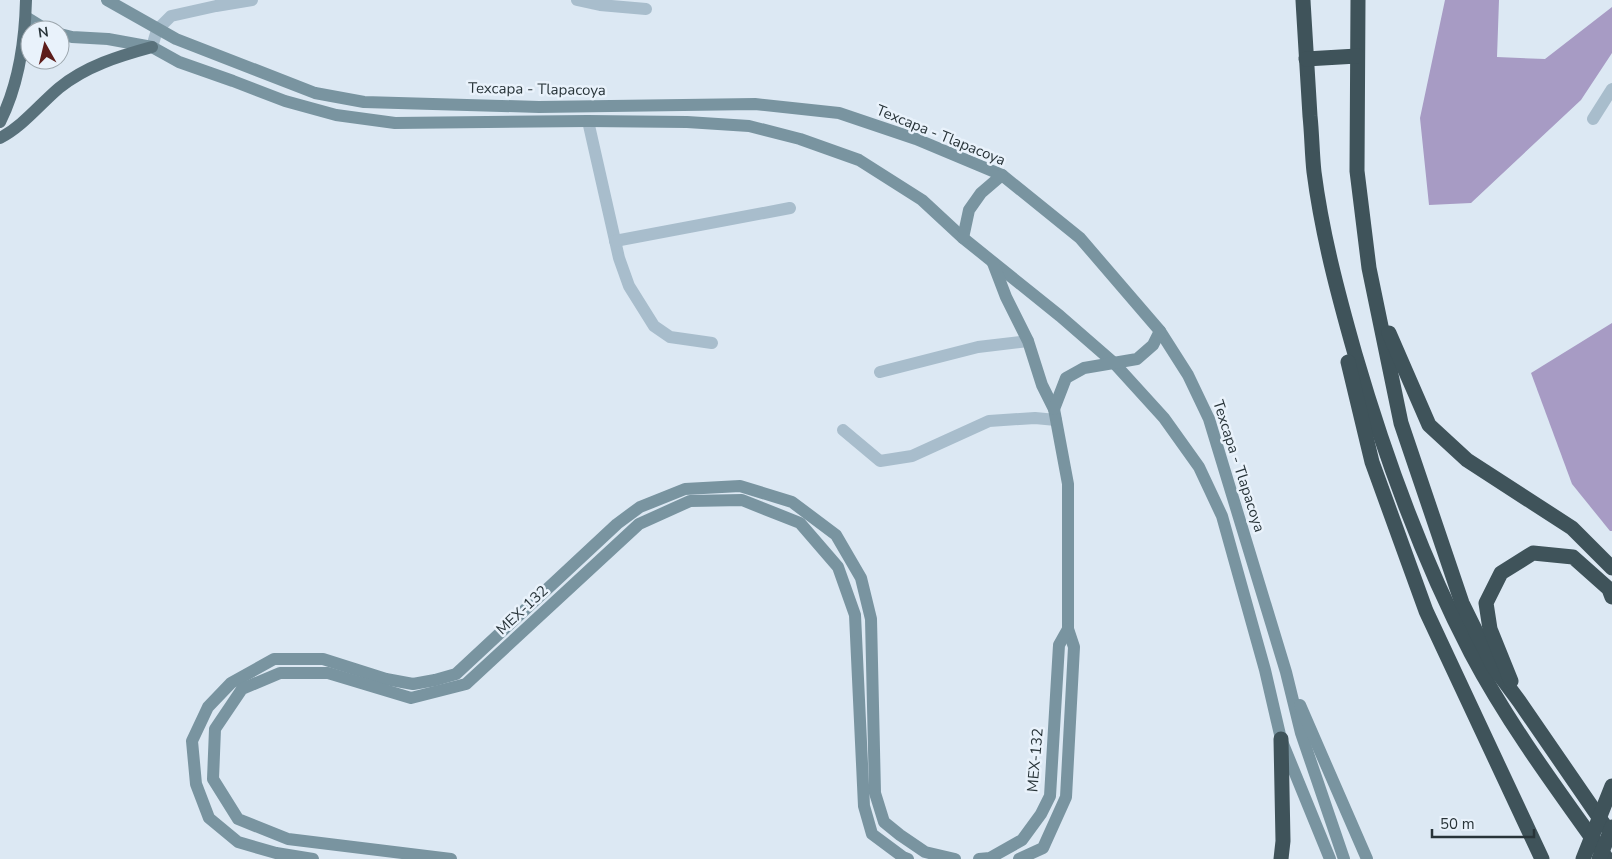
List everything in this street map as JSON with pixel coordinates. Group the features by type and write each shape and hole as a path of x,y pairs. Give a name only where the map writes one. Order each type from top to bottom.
{"highway":[{"path":"1303,0 1314,172 1334,280 1388,460 1416,535 1440,590 1472,654 1498,699 1607,859"},
{"path":"1358,0 1357,171 1369,268 1401,423 1462,603 1493,666 1612,836"},
{"path":"1306,59 1357,56"},
{"path":"1334,280 1336,314 1372,462 1426,611 1542,859"},
{"path":"1376,304 1429,425 1467,460 1572,528 1612,568"},
{"path":"1519,701 1490,629 1486,603 1501,574 1533,553 1573,557 1609,589 1612,597"},
{"path":"1281,739 1283,841 1281,859"},
{"path":"1583,859 1612,786"},
{"path":"1599,859 1612,827"}],"main road":[{"path":"0,122 10,100 18,74 26,17 26,0"},
{"name":"Texcapa - Tlapacoya","path":"108,0 157,30 176,39 315,94 364,102 539,107 755,104 839,113 916,139 1002,175 1080,238 1160,331 1188,375 1209,419 1286,672 1301,733 1344,859"},
{"path":"26,17 31,20"},
{"name":"Texcapa - Tlapacoya","path":"70,36 108,39 152,47 179,62 285,101 336,115 395,123 588,121 687,122 749,126 800,139 859,160 922,200 963,238 1060,316 1114,363 1164,418 1199,468 1222,516 1266,670 1281,739 1330,859"},
{"path":"0,138 11,132 60,87 92,66 112,58 152,47"},
{"path":"963,238 968,210 981,193 1002,175"},
{"name":"MEX-132","path":"993,263 1006,297 1028,341 1042,385 1055,415 1068,484 1068,629 1074,647 1066,797 1043,848 1019,859"},
{"path":"1055,415 1066,378 1084,368 1137,359 1153,345 1160,331"},
{"name":"MEX-132","path":"313,859 276,853 238,842 209,818 196,784 192,741 208,707 231,683 274,659 323,659 386,680 413,684 456,674 617,524 640,507 685,489 740,486 792,502 836,535 861,578 871,619 875,793 884,822 925,852 955,859"},
{"name":"MEX-132","path":"451,859 288,839 238,819 213,779 215,729 242,689 280,673 328,673 411,698 466,684 639,524 690,501 742,500 800,523 838,567 855,615 864,806 872,834 902,857 908,859"},
{"name":"MEX-132","path":"979,859 990,858 1022,840 1050,796 1059,644 1068,629"},
{"path":"1286,672 1367,859"}],"street":[{"path":"152,47 157,30 171,16 252,0"},
{"path":"576,0 600,5 646,9"},
{"path":"1593,119 1612,89"},
{"path":"588,121 619,258 629,286 654,326 670,337 712,343"},
{"path":"615,241 790,208"},
{"path":"880,372 978,347 1028,341"},
{"path":"843,430 880,460 912,456 989,421 1055,415"}],"shaded area":[{"path":"1445,0 1499,0 1497,57 1545,59 1612,7 1612,53 1581,100 1471,203 1429,205 1420,118"},
{"path":"1612,323 1612,531 1610,531 1572,484 1531,373"}]}
